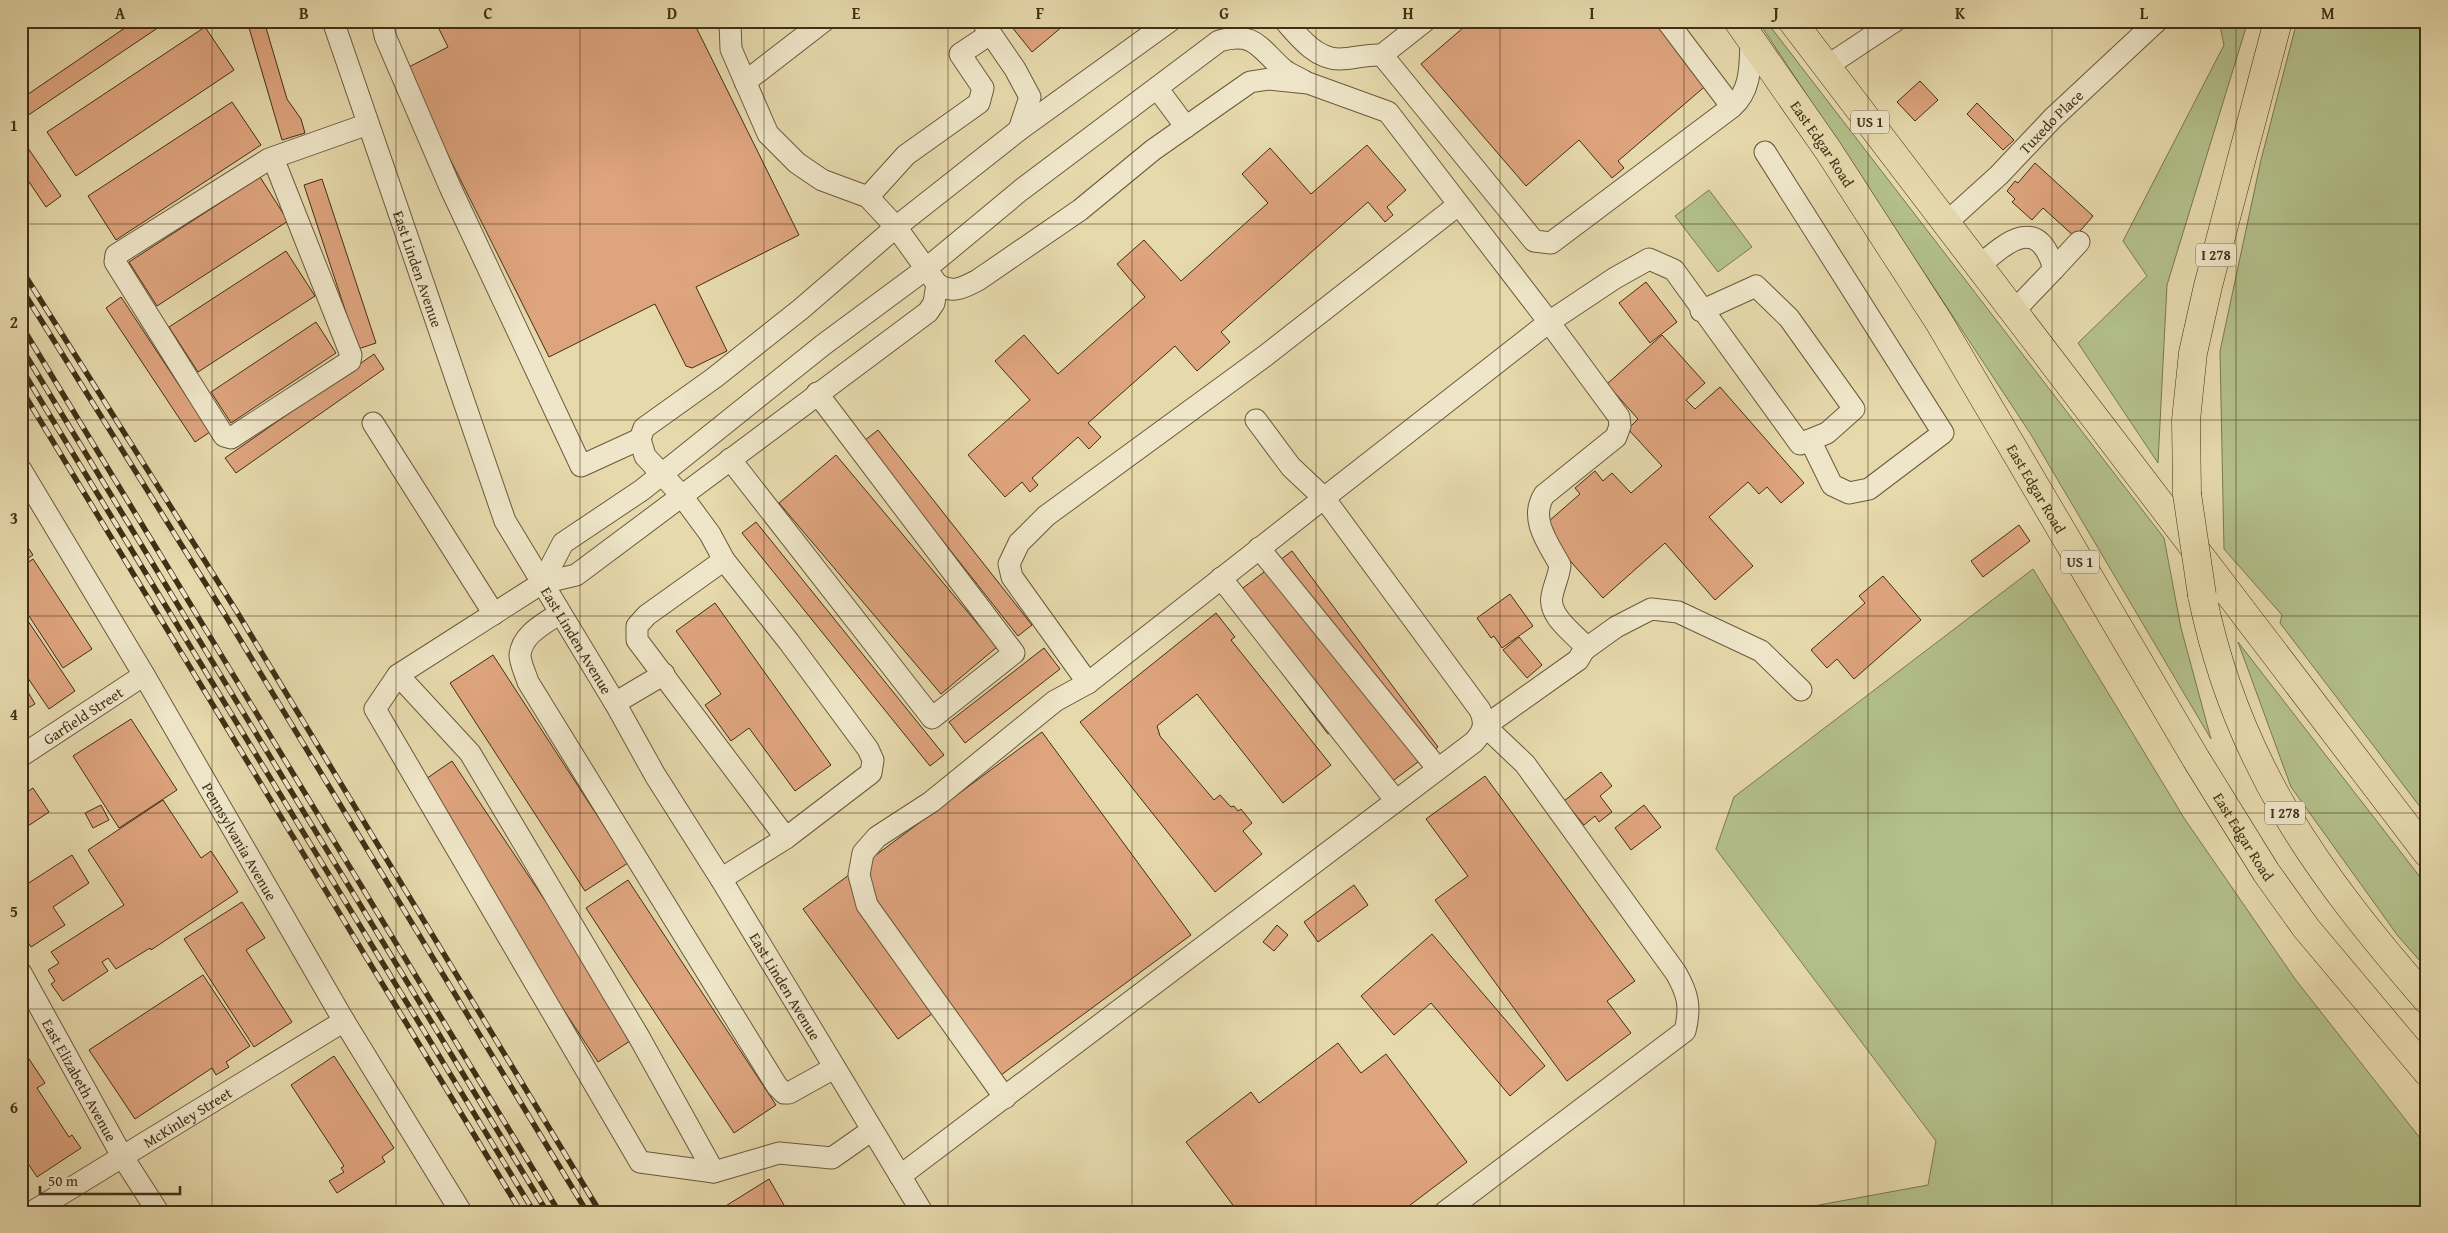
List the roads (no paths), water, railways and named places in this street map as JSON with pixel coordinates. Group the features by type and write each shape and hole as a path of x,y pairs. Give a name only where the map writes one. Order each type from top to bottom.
{"highway":[{"name":"US 1","path":"1792,21 2427,853"},
{"name":"I 278","path":"2278,21 2208,286 2193,353 2186,420 2187,494 2202,595 2212,643 2227,691 2272,789 2300,837 2339,894 2427,1000"},
{"name":"East Edgar Road","path":"1744,30 1828,150 1939,322 2191,751 2266,872 2306,928 2427,1072"}],"street":[{"name":"East Linden Avenue","path":"332,21 505,521 615,703 655,775 721,879 922,1212"},
{"path":"382,21 385,36 450,187 581,466 640,439"},
{"path":"732,21 730,23 731,49 768,134 797,163 822,180 868,197 896,227 932,276 951,290 963,288 978,280 1080,210 1153,150 1250,82 1269,79 1308,83"},
{"path":"745,82 824,21"},
{"path":"721,879 786,838 871,773 874,760 795,649 724,560 710,534 682,496 645,456 640,439 644,428 714,378 801,309 896,227 1020,130 1170,21"},
{"path":"1286,21 1308,47 1337,60 1367,54 1382,55 1534,241 1551,243 1741,99 1750,71 1744,30"},
{"path":"1667,21 1732,107"},
{"path":"1827,66 1895,21"},
{"name":"Tuxedo Place","path":"1946,223 1999,175 2053,118 2157,21"},
{"path":"1382,55 1415,24"},
{"path":"868,197 906,155 979,103 983,88 960,54 986,28 1015,69 1030,97 1020,130"},
{"path":"542,583 563,543 642,490 802,361 932,276 1021,190 1219,41 1236,37 1252,40 1284,69 1308,83 1388,112 1550,322 1619,417 1620,426 1616,437 1544,495 1540,502 1538,513 1540,527 1560,565 1551,596 1551,606 1556,615 1582,644 1584,650"},
{"path":"1157,88 1186,126"},
{"path":"273,158 351,355 350,360 231,438 224,436 115,262 116,255 273,158 368,124"},
{"path":"1765,152 1943,433 1869,489 1849,493 1832,485 1810,440"},
{"path":"1088,682 1012,577 1009,564 1019,543 1046,516 1265,356 1458,205"},
{"path":"1979,266 2006,243 2020,236 2034,238 2041,243 2050,256 2054,269"},
{"path":"2014,311 2079,242"},
{"path":"1005,1098 867,904 859,875 863,853 877,837 931,802 1055,701 1088,682 1550,322 1615,278 1649,259 1674,270 1701,310 1756,381 1800,444 1827,433 1854,409 1788,318 1756,286 1701,310"},
{"path":"872,1130 832,1158 779,1153 714,1172 640,1162 375,709 398,675 542,583 576,575 820,390 928,312 934,303 932,276"},
{"path":"730,459 932,718 1014,653 820,390 802,361"},
{"path":"1256,420 1291,467 1324,498 1480,710 1485,726 1525,764 1676,973 1685,990 1689,1013 1685,1031 1445,1212"},
{"path":"373,423 494,614"},
{"name":"Pennsylvania Avenue","path":"21,470 144,675 344,1021 461,1212"},
{"path":"1260,548 1438,769"},
{"path":"724,560 647,615 637,626 637,640 786,838"},
{"path":"1221,578 1396,801"},
{"path":"900,1176 1474,742 1482,734 1485,726 1578,660 1584,650 1616,627 1652,609 1678,612 1761,651 1801,690"},
{"path":"560,613 533,631 524,642 520,657 528,682 777,1086 784,1094 789,1093 834,1068"},
{"path":"615,703 664,674"},
{"name":"Garfield Street","path":"21,756 144,675"},
{"path":"398,675 470,753 639,1037 714,1172"},
{"name":"East Elizabeth Avenue","path":"24,983 122,1156 158,1212"},
{"name":"McKinley Street","path":"32,1212 344,1021"}],"railway":[{"path":"21,269 237,612 600,1212"},
{"path":"21,288 227,618 587,1212"},
{"path":"21,325 559,1212"},
{"path":"21,347 547,1212"},
{"path":"21,368 534,1212"},
{"path":"21,389 521,1212"}]}
